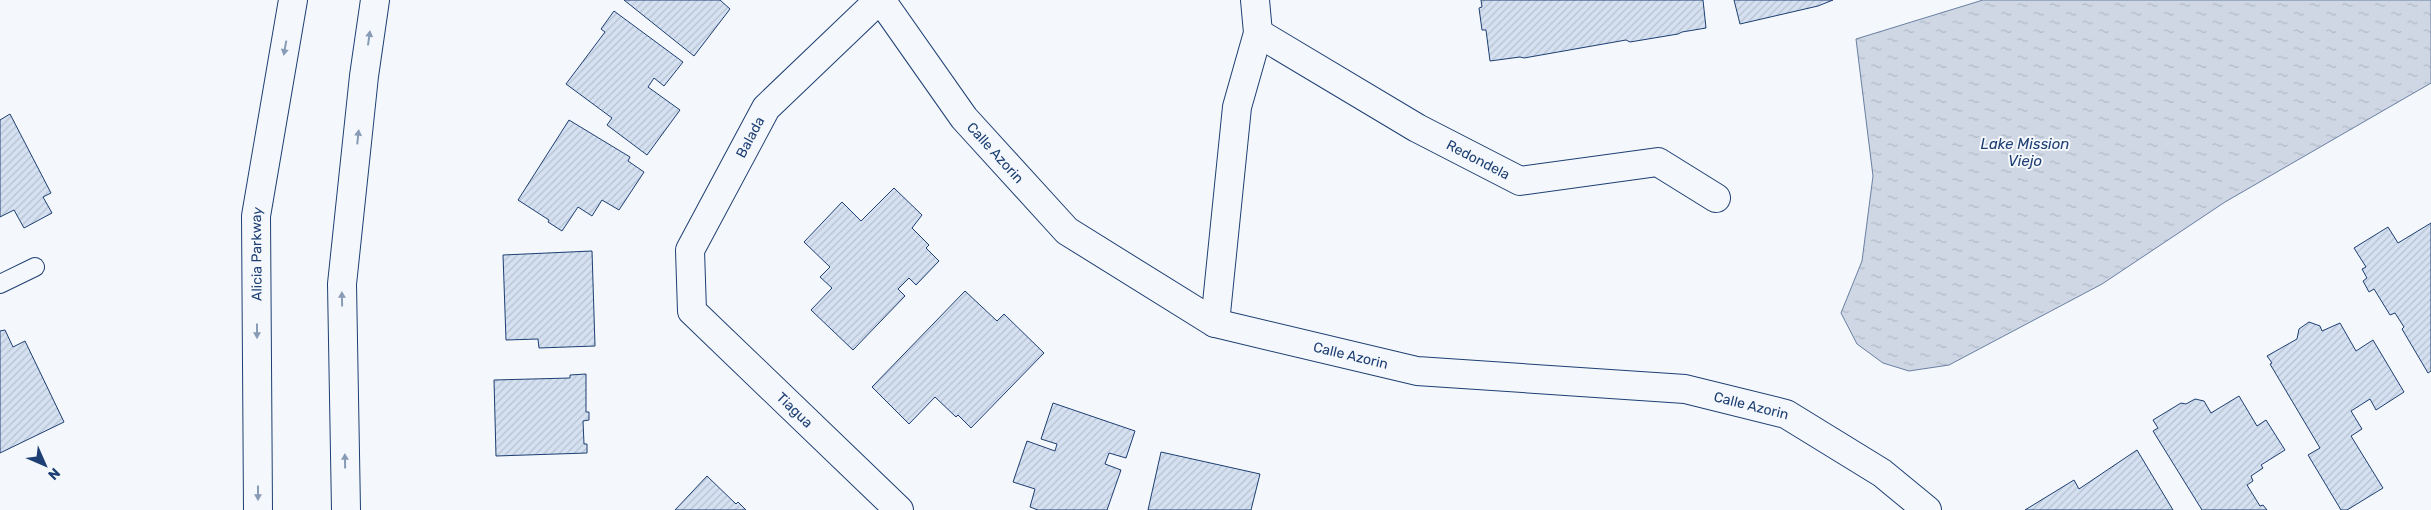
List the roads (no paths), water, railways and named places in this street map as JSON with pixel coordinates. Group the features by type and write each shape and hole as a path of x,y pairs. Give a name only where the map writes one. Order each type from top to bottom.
{"street":[{"name":"Alicia Parkway","path":"258,510 256,216 293,0"},
{"path":"346,510 342,284 364,76 375,0"},
{"name":"Balada","path":"692,311 690,250 766,108 880,0"},
{"name":"Calle Azorin","path":"880,0 964,118 1067,231 1215,323 1417,371 1685,389 1786,414 1882,473 1927,510"},
{"path":"1215,323 1237,106 1258,33 1254,0"},
{"name":"Redondela","path":"1258,33 1417,128 1520,181 1658,162 1716,198"},
{"name":"Tiagua","path":"692,311 899,510"}],"lane":[{"path":"0,284 35,267"}],"water":[{"name":"Lake Mission Viejo","path":"1983,0 2431,0 2431,83 2225,202 2102,284 1949,365 1909,371 1883,363 1857,344 1841,313 1862,261 1873,176 1856,39"}]}
